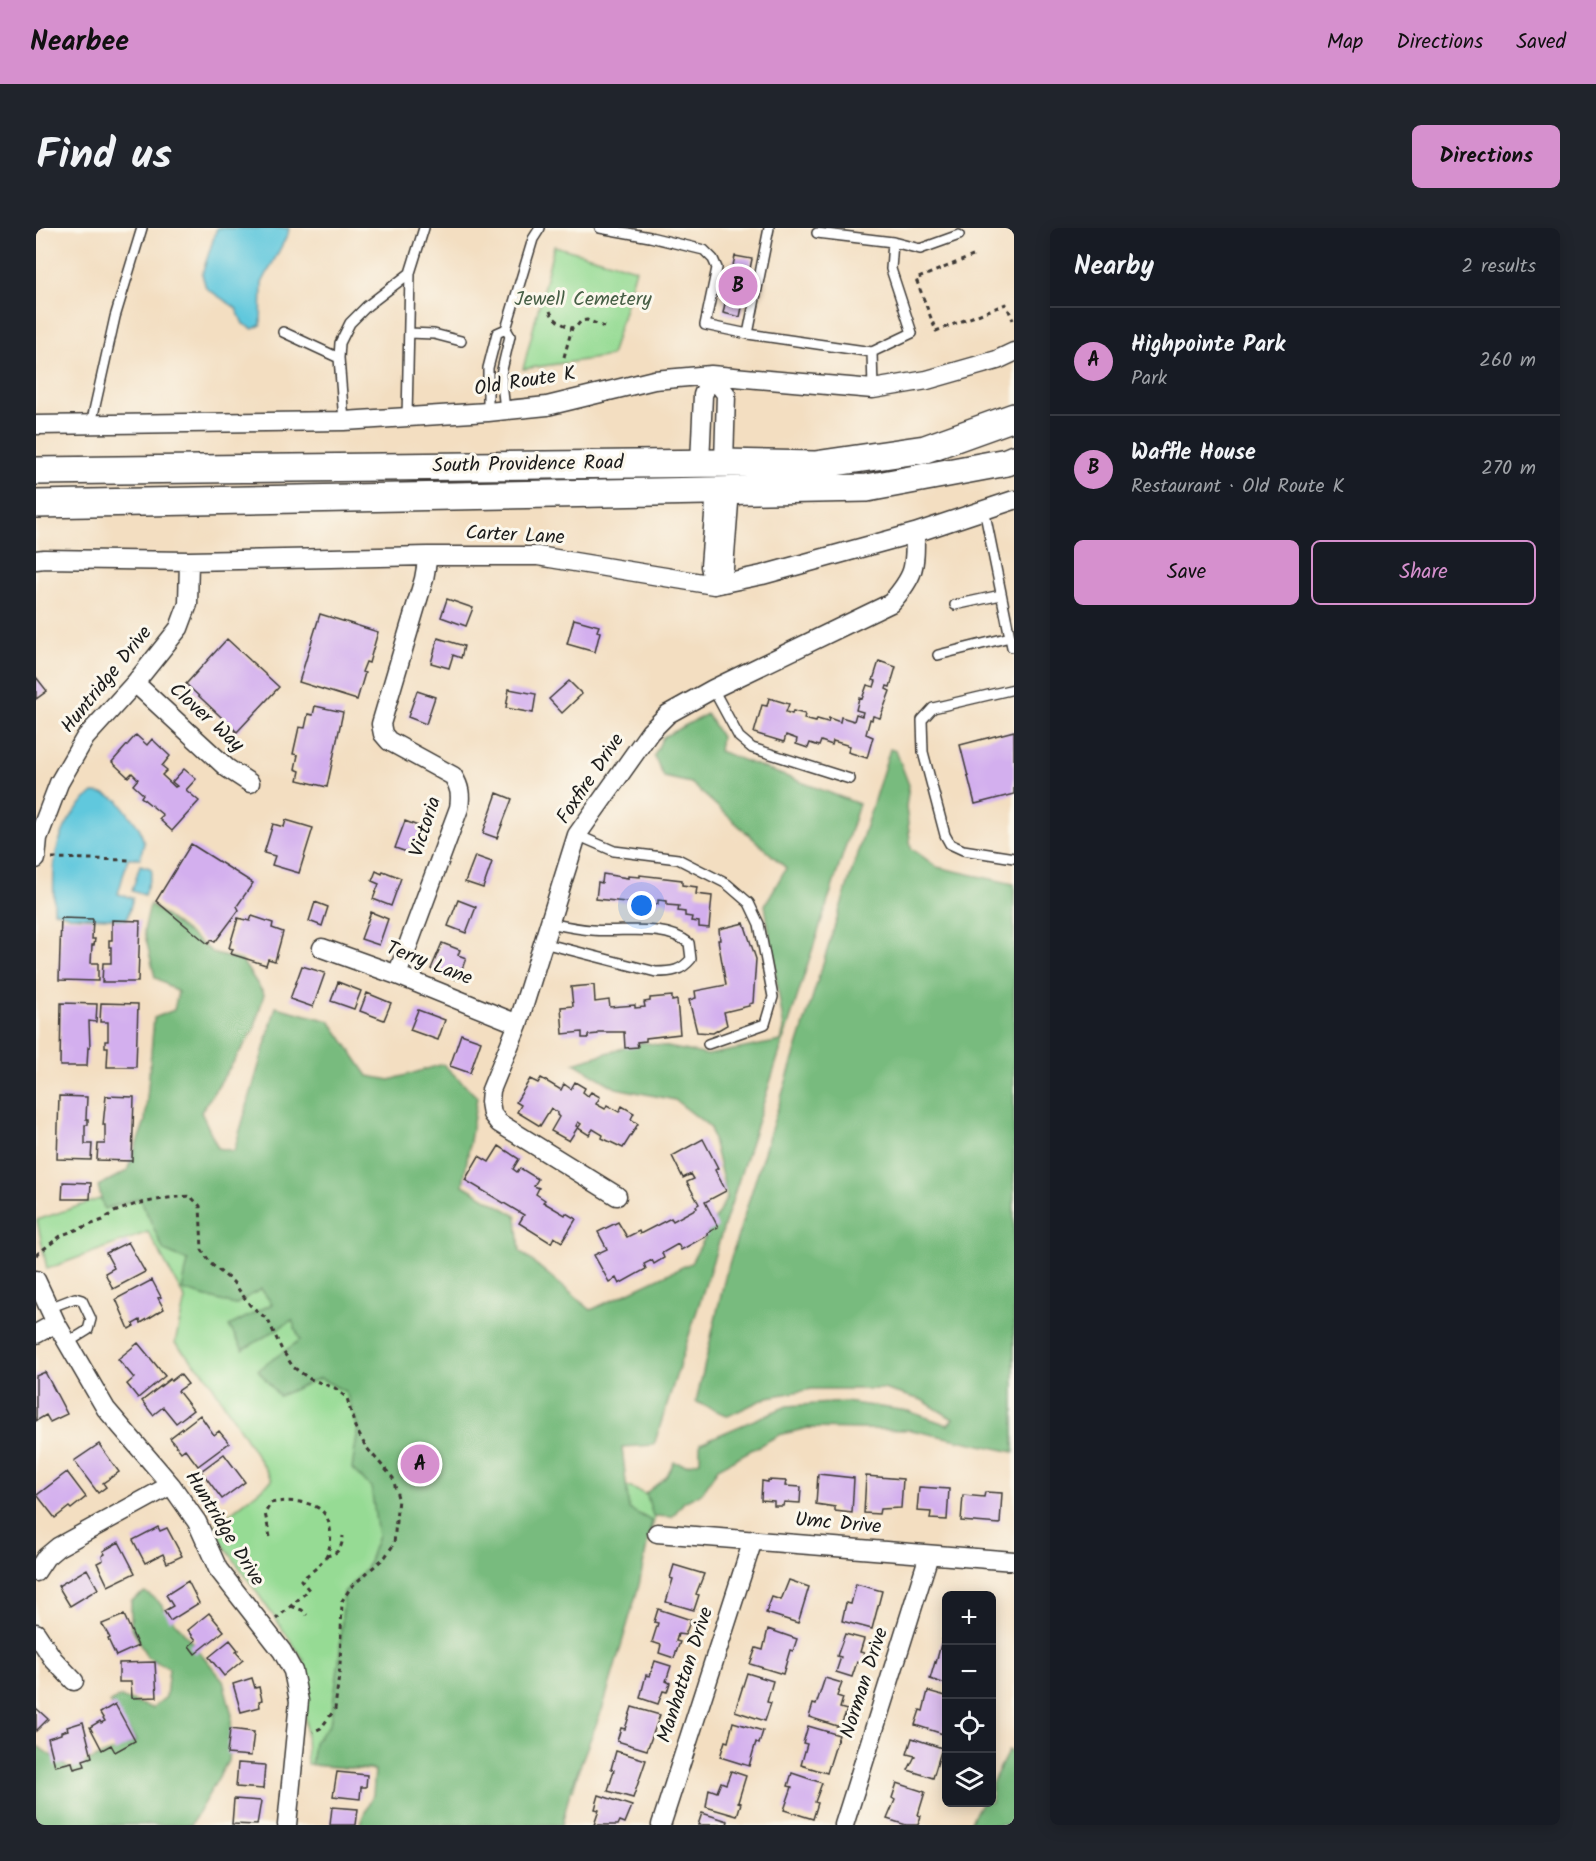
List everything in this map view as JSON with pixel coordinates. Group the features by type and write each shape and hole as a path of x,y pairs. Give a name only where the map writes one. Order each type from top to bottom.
{"main road":[{"name":"South Providence Road","path":"36,471 712,463 815,465 925,448 1014,417"},
{"name":"South Providence Road","path":"36,504 867,488 1014,459"},
{"path":"620,491 627,484 690,483 702,480 712,463"},
{"path":"723,490 721,483 739,476 804,472 815,465"}],"street":[{"name":"Old Route K","path":"36,425 344,422 407,418 547,405 654,380 711,375 873,389 927,380 997,360 1014,352"},
{"path":"711,375 726,394 712,463"},
{"path":"714,585 710,566 723,490"},
{"name":"Carter Lane","path":"36,560 189,561 538,556 714,585 762,575 915,533 1014,500"},
{"name":"Foxfire Drive","path":"617,1196 499,1123 492,1114 490,1102 491,1090 518,1024 577,835 650,732 668,714 713,689 891,603 909,583 915,560 915,533"},
{"name":"Victoria","path":"397,975 459,808 461,795 459,784 453,776 389,741 383,734 381,724 424,579 428,556"},
{"name":"Huntridge Drive","path":"36,859 38,838 59,783 85,738 135,683 179,628 188,604 189,561"},
{"name":"Clover Way","path":"135,683 227,768 250,783"},
{"name":"Terry Lane","path":"322,948 397,975 518,1024"},
{"name":"Huntridge Drive","path":"36,1280 67,1343 106,1409 171,1485 197,1522 218,1569 282,1651 293,1671 299,1701 287,1825"},
{"path":"36,1334 52,1315"},
{"path":"36,1572 46,1557 58,1547 171,1485"},
{"name":"Umc Drive","path":"657,1533 1014,1562"},
{"name":"Manhattan Drive","path":"661,1825 753,1540"},
{"name":"Norman Drive","path":"844,1825 929,1555"},
{"path":"36,1633 53,1659 74,1681"}],"lane":[{"path":"91,424 115,317 142,228"},
{"path":"407,418 410,273 424,228"},
{"path":"497,411 501,374 510,336 506,329 533,239 540,228"},
{"path":"600,228 651,232 704,250 713,259 717,268 705,324 748,334 872,352 912,333 891,269 893,242"},
{"path":"748,334 770,228"},
{"path":"817,232 893,242 920,249 959,235"},
{"path":"344,422 340,343 350,323 367,306 410,273"},
{"path":"497,411 488,368 497,333 506,329"},
{"path":"283,332 339,358"},
{"path":"409,333 434,334 461,341"},
{"path":"872,352 873,389"},
{"path":"984,509 1012,647 1014,646"},
{"path":"955,605 1001,595"},
{"path":"939,655 1010,637"},
{"path":"713,689 739,737 752,748 850,779"},
{"path":"1014,689 933,708 922,720 922,753 945,835 950,844 963,850 1014,858"},
{"path":"577,835 614,851 678,859 727,884 749,903 759,924 773,998 765,1024 708,1044"},
{"path":"543,943 657,972 673,972 684,967 691,959 689,943 680,936 665,932 592,930 549,923"},
{"path":"52,1315 75,1298 82,1300 91,1319 88,1330 67,1343"}],"path":[{"path":"973,256 916,279 936,332 1006,304 1013,320"},
{"path":"550,311 552,317 572,327 587,320 604,327"},
{"path":"564,357 572,327"},
{"path":"55,857 129,860"},
{"path":"36,1255 62,1235 103,1220 114,1212 136,1204 190,1196 200,1206 202,1250 211,1264 233,1282 250,1305 268,1320 293,1367 310,1379 335,1389 347,1398 355,1427 366,1448 393,1478 398,1498 394,1544 385,1557 351,1587 342,1601 340,1666 335,1709 321,1728 296,1741"},
{"path":"264,1628 309,1590 302,1580 320,1565 330,1547 328,1521 321,1510 309,1504 281,1500 271,1503 265,1513 270,1537"},
{"path":"327,1556 338,1551 343,1536"},
{"path":"291,1606 302,1610 307,1616"}],"green space":[{"name":"Jewell Cemetery","path":"554,246 636,269 611,356 523,369"},
{"path":"707,714 721,737 719,751 859,804 654,1445 622,1447 629,1509 652,1521 639,1585 603,1707 570,1791 562,1825 359,1825 373,1795 375,1770 311,1765 314,1742 330,1724 339,1661 344,1592 366,1569 378,1536 371,1487 352,1469 358,1428 346,1392 320,1378 279,1396 258,1370 300,1340 292,1320 243,1350 229,1326 272,1304 261,1289 235,1305 182,1290 188,1261 164,1251 140,1198 104,1209 98,1186 127,1171 145,1121 154,1018 174,1010 178,992 155,977 144,931 150,904 215,954 242,961 264,994 254,1030 201,1112 218,1148 234,1151 276,1007 330,1021 368,1076 390,1080 443,1064 477,1097 463,1185 517,1216 520,1251 591,1310 691,1263 727,1197 710,1127 675,1100 616,1088 574,1063 643,1042 708,1055 781,1041 784,1029 765,905 786,868 691,783 664,777 654,756 663,737"},
{"path":"890,749 896,751 909,785 906,807 911,848 937,867 1014,884 1014,1452 911,1430 808,1428 779,1435 718,1468 702,1493 684,1502 672,1517 653,1516 646,1493 666,1477 674,1462 686,1465 700,1461 700,1443 787,1406 845,1402 908,1411 948,1425 953,1419 922,1400 883,1389 812,1389 768,1397 728,1416 696,1402 725,1277"},
{"path":"230,1155 542,1448 660,1501 573,1790 307,1764 304,1660 212,1528 272,1480 206,1375 175,1343 185,1299 148,1232 47,1269 37,1220"},
{"path":"145,1592 158,1601 223,1680 232,1715 228,1761 191,1825 36,1825 36,1745 70,1769 136,1741 110,1703 120,1697 152,1708 166,1697 169,1668 147,1657 131,1626 131,1601"},
{"path":"1009,1750 1014,1754 1014,1825 969,1825 979,1807 996,1807 996,1775"}],"water":[{"path":"217,228 289,228 262,283 261,325 253,329 243,324 236,308 206,288 202,274"},
{"path":"93,793 105,794 118,800 140,829 144,843 140,858 128,858 118,894 133,898 127,919 70,916 54,911 54,866 58,844 74,812"},
{"path":"140,865 150,868 152,872 144,895 132,891"}],"building":[{"path":"735,256 752,259 740,317 723,313"},
{"path":"447,599 473,608 466,626 441,617"},
{"path":"320,614 378,632 369,663 366,662 362,672 365,673 357,700 299,682"},
{"path":"574,619 599,626 597,631 600,632 595,652 567,644"},
{"path":"438,638 464,646 461,658 453,655 449,668 431,663"},
{"path":"227,639 279,687 237,732 186,684"},
{"path":"879,661 896,667 890,687 887,686 886,689 890,691 880,718 873,716 872,720 870,719 866,734 873,737 867,758 848,752 850,746 833,741 832,745 821,741 819,746 810,743 808,748 796,744 797,739 786,735 784,742 754,733 762,705 767,706 769,698 789,704 786,712 805,714 804,719 828,722 829,718 840,722 841,717 854,721 856,714 862,716 863,712 856,710 859,698 862,699 867,685 874,687 876,681 873,680"},
{"path":"36,677 47,691 36,699"},
{"path":"569,681 582,694 562,713 549,699"},
{"path":"509,689 536,694 533,713 506,708"},
{"path":"417,691 435,697 426,724 408,717"},
{"path":"315,706 343,712 327,787 298,780 300,771 295,769 298,755 293,754 299,727 305,728 308,714 313,715"},
{"path":"1014,731 1014,794 975,804 960,745"},
{"path":"136,735 147,745 152,739 170,756 162,766 167,770 162,775 175,787 177,786 172,782 184,769 196,779 186,790 199,801 172,831 159,819 163,815 141,797 143,794 133,785 138,779 132,773 128,777 112,762"},
{"path":"497,793 512,799 497,838 483,833"},
{"path":"286,820 313,828 299,873 272,865 275,856 264,853 273,824 284,827"},
{"path":"405,821 423,828 421,836 425,837 419,852 415,850 413,854 395,848"},
{"path":"191,844 253,883 237,906 239,910 215,942 211,940 208,944 156,901"},
{"path":"475,856 492,862 483,888 465,882"},
{"path":"376,871 382,874 383,871 401,878 391,906 373,899 379,884 372,881"},
{"path":"603,874 628,878 628,876 640,877 640,875 682,880 682,885 697,887 696,894 712,896 709,928 699,927 699,922 691,921 692,917 685,916 685,912 678,911 679,906 667,905 667,901 658,900 658,904 644,903 645,898 636,897 636,903 596,899 598,882 602,883"},
{"path":"458,900 476,907 466,933 448,926"},
{"path":"315,902 328,907 322,926 309,921"},
{"path":"371,912 388,919 379,945 361,939"},
{"path":"252,916 273,923 272,928 283,932 275,961 268,959 266,965 231,954 233,949 229,948 238,918 250,921"},
{"path":"61,918 93,919 92,939 95,939 92,945 91,963 98,963 98,981 59,980"},
{"path":"112,920 140,921 138,982 102,982 103,963 111,963 109,940 112,940"},
{"path":"744,923 756,959 753,1003 724,1012 727,1025 713,1033 697,1032 689,1000 696,998 695,991 726,985 718,940 720,940 719,929"},
{"path":"442,943 460,950 458,955 466,958 458,980 431,969"},
{"path":"302,966 325,973 313,1007 290,999"},
{"path":"338,982 361,991 354,1009 331,1001"},
{"path":"594,985 595,1002 609,1000 610,1007 635,1005 635,1008 645,1007 644,1002 650,1001 650,998 672,996 672,1001 677,1000 680,1034 646,1038 646,1041 637,1042 638,1047 625,1048 624,1032 598,1032 598,1034 588,1035 588,1038 582,1038 582,1032 563,1034 561,1007 573,1006 571,987"},
{"path":"367,993 391,1003 384,1020 360,1011"},
{"path":"61,1003 97,1004 96,1022 89,1021 90,1047 88,1047 87,1066 60,1066"},
{"path":"101,1003 138,1004 136,1067 107,1067 108,1047 105,1047 105,1041 108,1041 108,1022 100,1022"},
{"path":"418,1010 445,1020 438,1040 410,1030"},
{"path":"461,1034 481,1041 470,1073 450,1066"},
{"path":"541,1078 561,1090 564,1084 571,1089 575,1082 585,1088 583,1092 588,1096 591,1092 600,1097 596,1104 605,1109 607,1105 619,1112 622,1106 634,1113 631,1119 638,1124 623,1148 602,1138 603,1135 593,1129 589,1135 578,1128 581,1124 578,1122 576,1126 578,1127 569,1141 551,1131 559,1117 558,1113 551,1108 540,1126 517,1112 521,1105 516,1102 530,1079 538,1083"},
{"path":"59,1096 87,1097 88,1125 85,1125 85,1144 92,1144 91,1160 57,1159"},
{"path":"106,1096 134,1097 132,1161 97,1160 98,1144 105,1144 105,1125 103,1125"},
{"path":"703,1139 718,1168 715,1170 726,1191 705,1202 718,1227 681,1250 678,1244 662,1253 664,1258 654,1264 652,1260 644,1264 646,1269 619,1284 616,1278 609,1282 594,1255 607,1249 598,1232 618,1222 627,1237 639,1231 640,1234 671,1218 673,1221 697,1208 699,1204 687,1182 694,1179 691,1174 683,1178 672,1156"},
{"path":"499,1146 519,1159 513,1169 517,1172 520,1168 538,1179 534,1186 539,1188 536,1194 545,1200 543,1202 576,1219 562,1242 554,1237 551,1243 519,1223 524,1215 465,1180 479,1156 489,1162"},
{"path":"63,1182 91,1183 90,1199 62,1199"},
{"path":"128,1242 145,1272 113,1289 105,1273 114,1268 106,1253"},
{"path":"152,1280 161,1297 158,1298 164,1309 141,1323 140,1320 133,1324 134,1326 129,1329 116,1299"},
{"path":"138,1343 165,1376 138,1398 127,1384 134,1378 118,1359"},
{"path":"45,1372 67,1414 50,1422 46,1415 36,1421 36,1376"},
{"path":"180,1374 188,1384 178,1391 193,1410 176,1423 163,1407 153,1415 142,1401"},
{"path":"200,1415 214,1435 219,1431 229,1443 198,1466 185,1449 181,1452 170,1438"},
{"path":"99,1444 119,1472 103,1483 106,1487 98,1493 74,1461"},
{"path":"224,1454 245,1482 222,1499 201,1471"},
{"path":"67,1472 86,1497 55,1518 37,1495"},
{"path":"818,1474 854,1478 852,1513 835,1511 835,1507 816,1504"},
{"path":"866,1476 903,1479 901,1508 880,1509 879,1514 864,1513"},
{"path":"768,1480 786,1481 785,1486 801,1487 800,1503 784,1502 783,1506 774,1506 774,1501 761,1500 762,1481 768,1482"},
{"path":"919,1487 949,1489 947,1520 930,1519 931,1512 917,1511"},
{"path":"985,1492 1002,1493 1000,1524 961,1521 963,1495 984,1497"},
{"path":"158,1527 160,1531 167,1528 182,1556 167,1563 163,1554 145,1563 133,1540"},
{"path":"119,1542 135,1573 108,1586 97,1563 103,1560 102,1556 105,1554 103,1551"},
{"path":"674,1565 704,1574 696,1594 699,1595 694,1610 666,1602 673,1579 670,1578"},
{"path":"87,1569 98,1589 70,1606 58,1586"},
{"path":"789,1580 809,1587 798,1623 766,1613 772,1597 781,1600"},
{"path":"188,1581 199,1603 170,1621 164,1611 173,1606 166,1595"},
{"path":"856,1584 882,1591 872,1629 842,1621 846,1603 851,1604"},
{"path":"658,1609 691,1620 685,1635 678,1634 676,1641 680,1642 674,1658 659,1653 661,1645 652,1642 658,1623 654,1622"},
{"path":"209,1613 224,1631 195,1654 189,1646 196,1640 188,1630"},
{"path":"124,1615 138,1646 116,1656 102,1624"},
{"path":"768,1629 797,1639 793,1651 790,1650 783,1674 750,1664 756,1648 763,1650"},
{"path":"845,1634 864,1639 860,1652 864,1653 861,1663 857,1662 852,1677 836,1672 841,1657 837,1656"},
{"path":"230,1640 243,1660 224,1676 209,1657"},
{"path":"942,1640 942,1683 930,1679"},
{"path":"655,1661 671,1666 666,1681 670,1683 667,1692 663,1691 658,1704 640,1698 646,1675 650,1676"},
{"path":"155,1662 157,1697 132,1698 131,1682 119,1682 119,1663"},
{"path":"747,1673 773,1681 767,1702 771,1703 765,1721 735,1711"},
{"path":"252,1678 255,1688 259,1687 262,1700 259,1701 260,1707 241,1712 233,1684"},
{"path":"825,1678 842,1683 837,1696 843,1698 840,1708 847,1710 840,1727 809,1717 813,1704 816,1705"},
{"path":"928,1691 942,1695 942,1734 915,1725 920,1710 923,1711"},
{"path":"115,1704 135,1741 115,1752 111,1745 102,1750 90,1727 100,1721 101,1723 105,1721 100,1713"},
{"path":"632,1707 660,1715 647,1750 617,1741 621,1728 625,1729"},
{"path":"36,1708 48,1719 36,1731"},
{"path":"83,1722 92,1757 83,1760 85,1766 74,1769 72,1762 55,1766 48,1738 68,1730 67,1727"},
{"path":"733,1722 763,1731 759,1744 756,1742 749,1766 720,1757 725,1741 728,1742"},
{"path":"808,1726 839,1735 827,1773 801,1765 807,1744 803,1743"},
{"path":"230,1729 254,1732 251,1756 227,1754"},
{"path":"912,1738 942,1748 933,1778 908,1770 915,1756 907,1754"},
{"path":"616,1751 646,1760 633,1798 608,1791"},
{"path":"238,1763 265,1765 263,1789 236,1787"},
{"path":"731,1771 746,1776 738,1802 741,1803 737,1816 706,1807 709,1789 717,1792 721,1782 726,1784"},
{"path":"337,1772 367,1775 366,1787 361,1787 360,1799 333,1796"},
{"path":"792,1773 822,1783 815,1802 818,1803 813,1819 784,1810 792,1787 788,1786"},
{"path":"897,1783 925,1792 918,1815 921,1816 918,1825 906,1825 887,1819 895,1800 892,1798"},
{"path":"599,1795 632,1806 625,1823 620,1821 618,1825 594,1825 599,1810 595,1809"},
{"path":"234,1799 261,1801 257,1825 232,1824"},
{"path":"332,1807 358,1809 356,1825 330,1825"},
{"path":"702,1813 728,1821 727,1825 698,1825"}],"place":[{"name":"Waffle House","path":"738,286"},
{"name":"Highpointe Park","path":"420,1464"}]}
